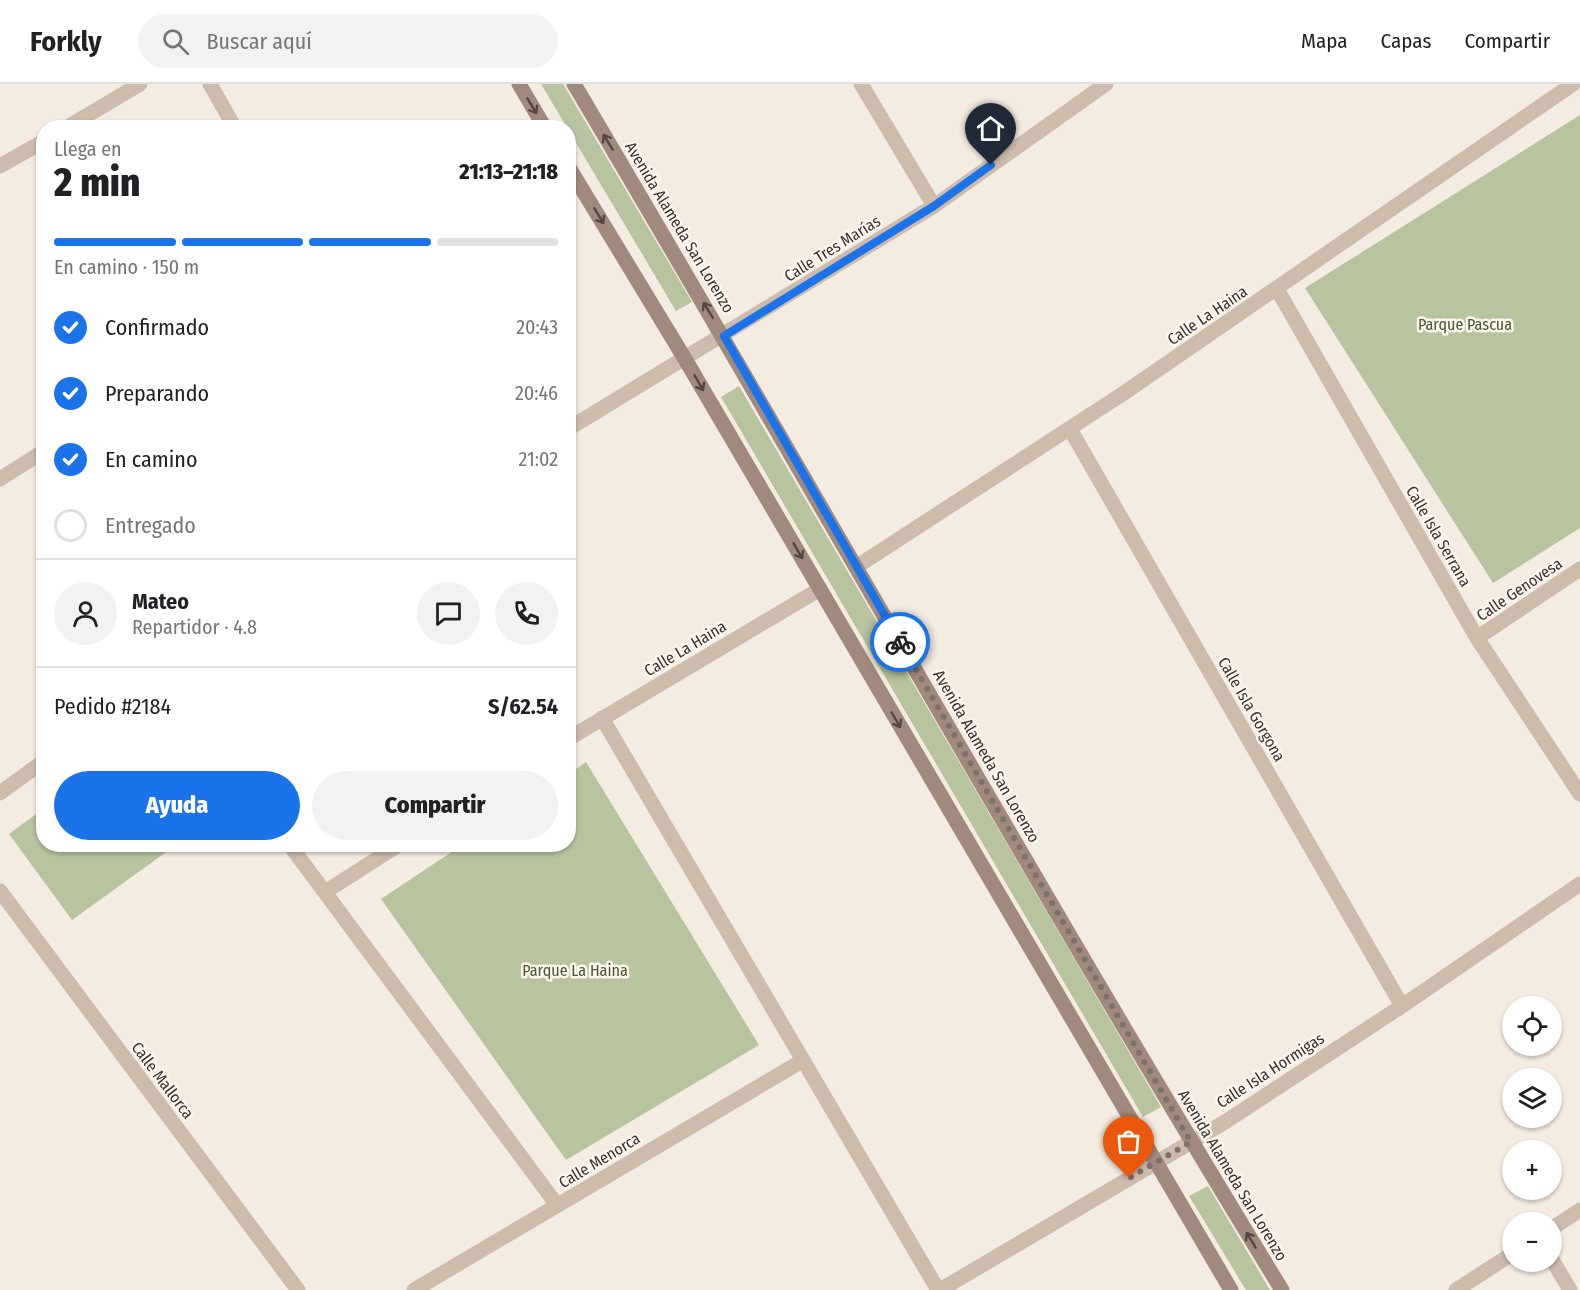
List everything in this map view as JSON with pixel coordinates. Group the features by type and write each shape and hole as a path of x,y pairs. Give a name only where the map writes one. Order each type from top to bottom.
{"street":[{"path":"79,120 140,84"},
{"path":"210,84 230,120"},
{"path":"519,84 540,120"},
{"name":"Avenida Alameda San Lorenzo","path":"574,84 724,336 1191,1142 1282,1290"},
{"path":"861,84 934,206"},
{"name":"Calle Tres Marías","path":"576,424 934,206 1106,84"},
{"name":"Calle La Haina","path":"856,567 1070,429 1573,84"},
{"path":"0,166 36,146"},
{"path":"576,179 685,359 1231,1290"},
{"name":"Calle Isla Serrana","path":"1277,289 1477,638 1580,794"},
{"name":"Calle Isla Gorgona","path":"1070,429 1402,1006"},
{"path":"0,479 36,457"},
{"name":"Calle Genovesa","path":"1477,638 1580,569"},
{"name":"Calle La Haina","path":"576,734 820,589"},
{"path":"602,718 939,1290"},
{"path":"0,793 36,767"},
{"path":"295,852 557,1205"},
{"path":"325,892 388,852"},
{"name":"Calle Isla Hormigas","path":"939,1290 1191,1142 1402,1006 1580,884"},
{"name":"Calle Mallorca","path":"0,891 298,1290"},
{"name":"Calle Menorca","path":"414,1290 802,1061"},
{"path":"1562,1222 1580,1210"},
{"path":"1456,1290 1502,1260"},
{"path":"1559,1272 1570,1290"}],"green space":[{"path":"541,84 563,84 692,302 676,311 576,143 576,120 562,120"},
{"name":"Parque Pascua","path":"1580,115 1580,528 1493,583 1305,288"},
{"path":"739,386 1161,1107 1143,1117 721,397"},
{"name":"Parque La Haina","path":"586,762 759,1045 566,1160 381,899 452,852 576,852 576,769"},
{"path":"36,814 36,852 166,852 72,920 9,834"},
{"path":"1208,1186 1270,1290 1246,1290 1189,1196"}],"way so far":[{"path":"900,642 1191,1142 1129,1178"}],"route":[{"path":"900,642 724,336 934,206 991,165"}]}
